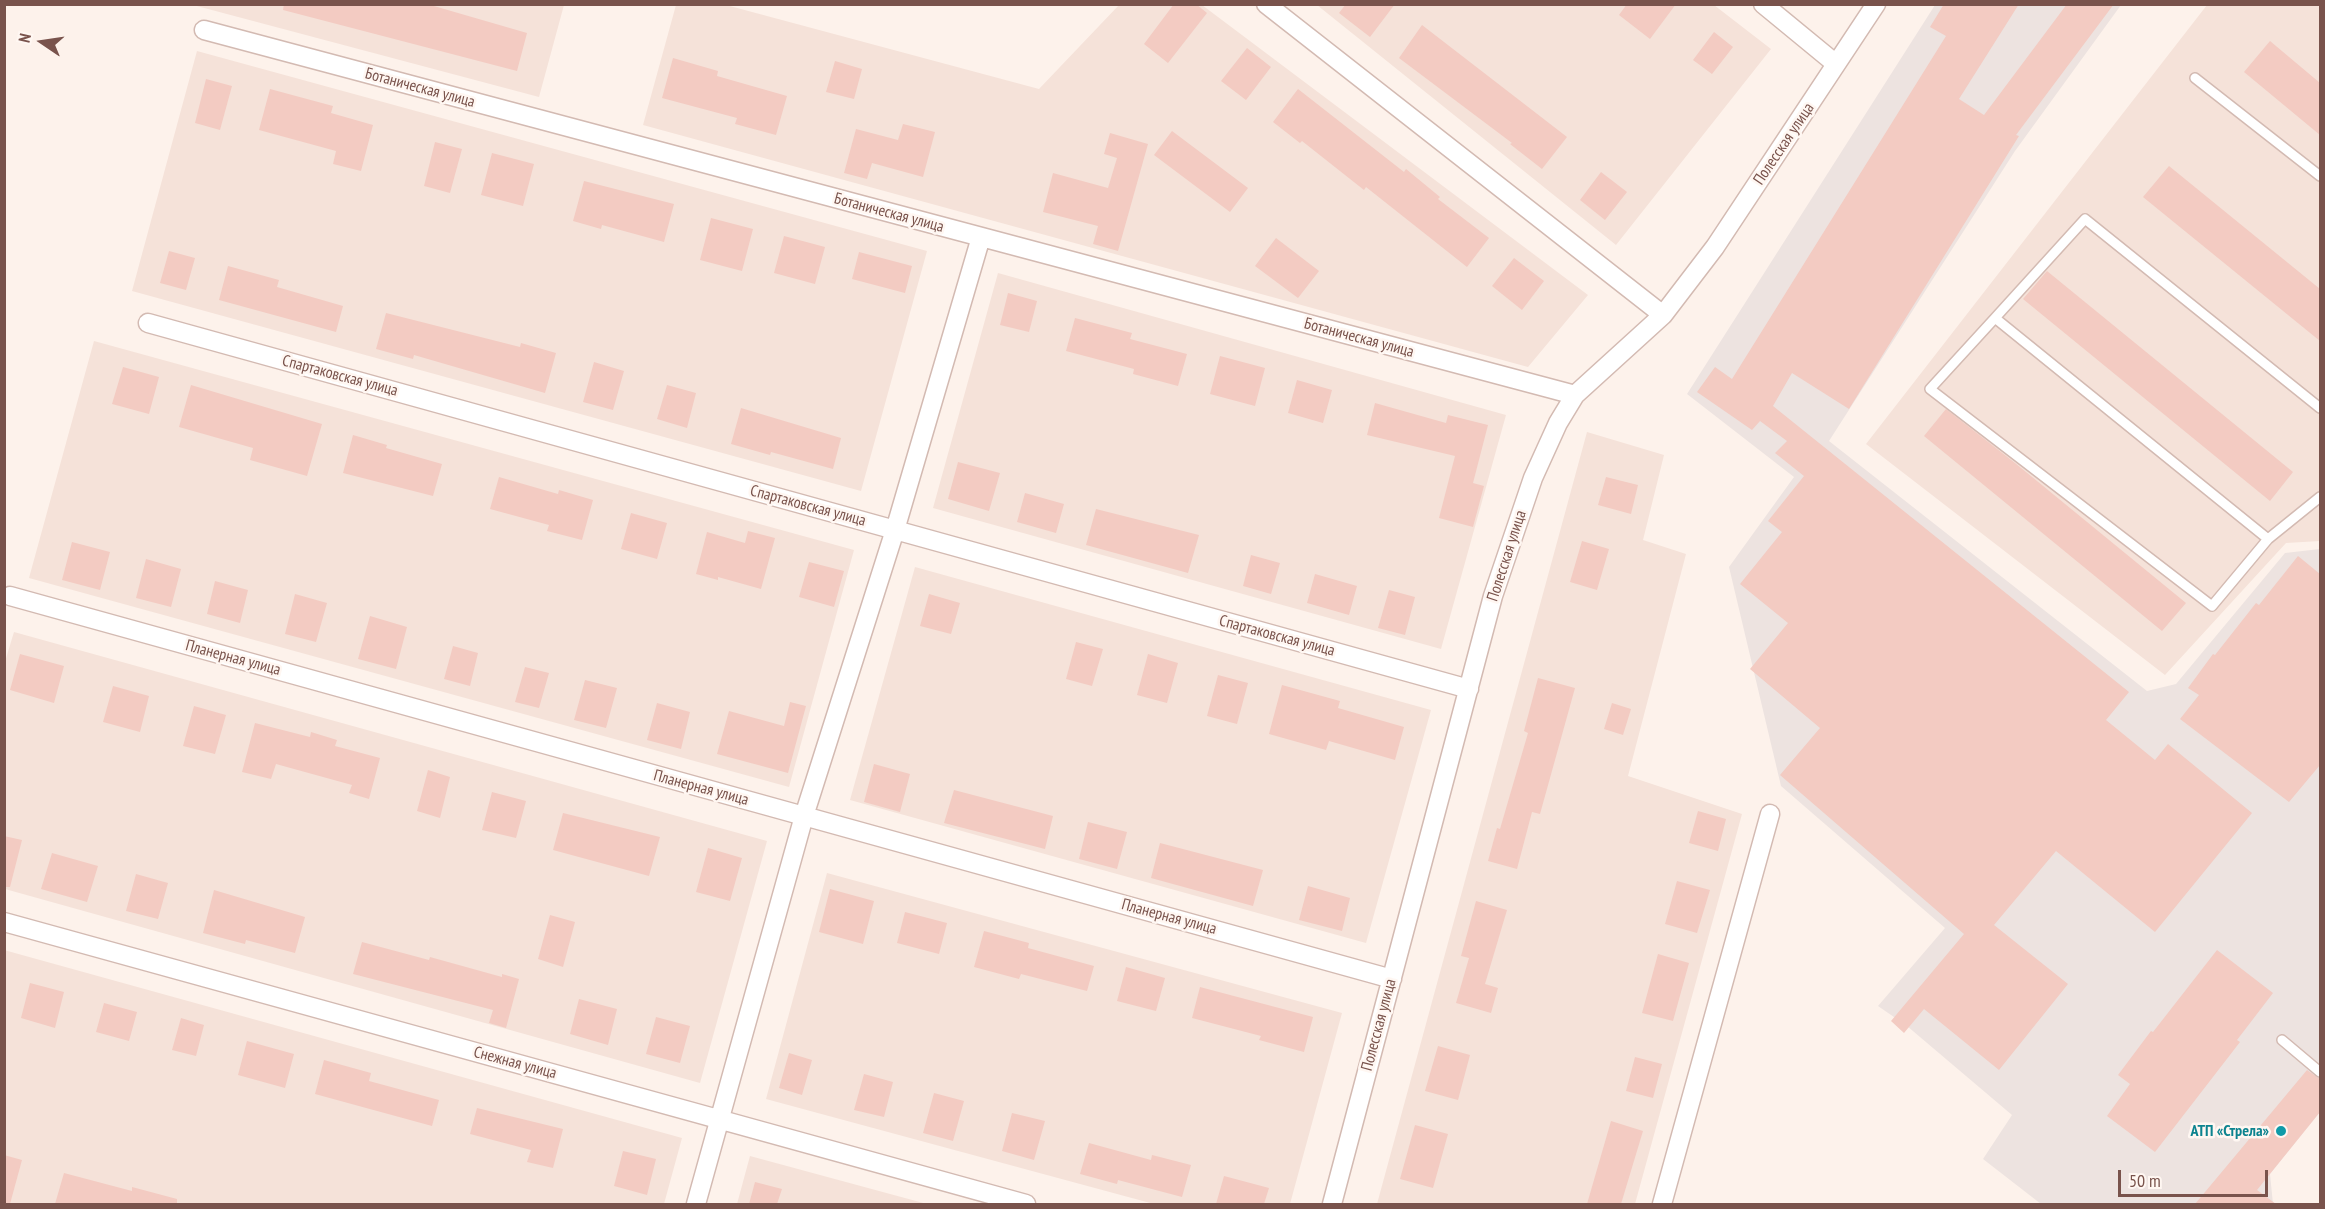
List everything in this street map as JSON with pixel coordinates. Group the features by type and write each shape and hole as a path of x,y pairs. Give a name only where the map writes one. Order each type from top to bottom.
{"street":[{"path":"1266,4 1663,315"},
{"path":"1763,4 1836,64"},
{"name":"Полесская улица","path":"1332,1204 1493,596 1533,478 1558,423 1575,396 1663,315 1715,247 1876,4"},
{"name":"Ботаническая улица","path":"204,30 1575,396"},
{"path":"696,1204 804,816 895,530 981,237"},
{"name":"Спартаковская улица","path":"148,323 1469,689"},
{"name":"Планерная улица","path":"10,596 1392,979"},
{"path":"1662,1204 1770,814"},
{"name":"Снежная улица","path":"4,922 1026,1204"}],"lane":[{"path":"2195,78 2320,176"},
{"path":"2320,408 2085,219 1930,389 2212,606 2268,539 2320,497"},
{"path":"1995,318 2268,539"},
{"path":"2282,1040 2320,1072"}],"shaded area":[{"path":"193,5 564,5 539,97"},
{"path":"676,5 726,5 1039,89 1119,5 1202,5 1588,295 1528,367 643,125"},
{"path":"1317,5 1714,5 1771,49 1616,245"},
{"path":"1935,5 2121,5 2015,151 1829,441 2147,691 2176,684 2285,553 2320,549 2320,1112 2270,1174 2273,1204 2041,1204 1983,1159 2012,1115 1907,1026 1878,1006 1945,928 1781,786 1729,567 1794,477 1687,394"},
{"path":"2207,5 2320,5 2320,541 2286,543 2165,675 1866,444"},
{"path":"197,51 927,251 861,491 132,291"},
{"path":"998,273 1506,415 1441,649 933,508"},
{"path":"94,341 854,550 789,787 29,578"},
{"path":"1587,432 1664,455 1643,540 1686,554 1628,776 1742,814 1635,1204 1377,1204"},
{"path":"915,567 1431,710 1366,943 850,800"},
{"path":"14,632 767,841 700,1083 5,889 4,665"},
{"path":"827,873 1342,1013 1290,1204 1154,1204 766,1099"},
{"path":"4,950 682,1138 664,1204 5,1204"},
{"path":"750,1156 927,1204 737,1204"}],"building":[{"path":"284,4 427,4 527,33 517,71 283,10"},
{"path":"1174,4 1196,4 1207,13 1168,63 1144,44"},
{"path":"1346,4 1395,4 1370,37 1339,13"},
{"path":"1627,4 1676,4 1650,39 1619,15"},
{"path":"1944,4 2019,4 1959,99 1984,115 2067,4 2114,4 2016,135 2019,136 1849,409 1792,373 1773,406 2129,692 2106,720 2155,760 2168,744 2252,813 2155,932 2056,851 1994,925 2068,984 1999,1070 1924,1009 1904,1033 1891,1021 1964,934 1780,775 1820,728 1750,669 1788,623 1740,584 1782,532 1768,521 1804,476 1775,453 1787,441 1760,421 1752,430 1697,392 1715,367 1732,379 1946,36 1930,27"},
{"path":"1422,25 1567,137 1542,169 1510,144 1512,143 1399,58"},
{"path":"1714,32 1733,47 1712,74 1693,60"},
{"path":"2270,41 2320,83 2320,135 2244,72"},
{"path":"1247,48 1271,67 1246,100 1221,81"},
{"path":"673,58 718,71 717,76 787,96 776,135 735,124 737,118 662,98"},
{"path":"835,61 862,69 854,99 826,92"},
{"path":"206,79 232,86 220,130 195,123"},
{"path":"270,89 333,106 331,113 373,125 361,171 333,164 336,151 259,130"},
{"path":"1298,89 1404,172 1406,169 1440,197 1438,199 1489,238 1467,267 1366,187 1364,190 1302,141 1300,143 1273,122"},
{"path":"903,124 935,132 923,177 872,163 867,179 844,173 856,129 898,140"},
{"path":"1172,131 1248,188 1230,212 1154,155"},
{"path":"1110,133 1148,144 1118,251 1093,244 1098,226 1043,212 1053,173 1108,188 1117,158 1104,154"},
{"path":"435,142 462,149 450,193 424,186"},
{"path":"492,153 534,164 523,206 481,195"},
{"path":"2169,166 2320,289 2320,341 2143,197"},
{"path":"1601,172 1627,192 1605,220 1580,200"},
{"path":"584,181 674,204 664,242 602,225 601,229 573,221"},
{"path":"711,218 753,229 742,271 700,260"},
{"path":"784,236 825,247 815,284 774,273"},
{"path":"1276,238 1319,271 1298,298 1255,266"},
{"path":"169,251 195,258 186,290 160,283"},
{"path":"859,252 912,266 905,293 852,279"},
{"path":"1514,258 1544,281 1522,310 1492,286"},
{"path":"228,266 279,280 277,287 343,306 336,332 219,300"},
{"path":"2047,271 2293,472 2270,501 2023,299"},
{"path":"1008,293 1037,301 1029,332 1000,325"},
{"path":"386,313 520,347 521,343 556,353 545,393 414,355 413,359 376,349"},
{"path":"1075,318 1132,333 1130,339 1187,354 1178,386 1133,374 1134,369 1066,351"},
{"path":"1220,356 1265,368 1255,406 1210,394"},
{"path":"594,362 624,371 613,410 583,402"},
{"path":"123,367 159,377 149,414 112,404"},
{"path":"1297,380 1332,390 1323,423 1288,413"},
{"path":"191,385 322,424 307,476 250,460 253,448 179,427"},
{"path":"667,385 696,393 687,428 657,419"},
{"path":"1375,403 1446,423 1448,415 1488,425 1473,483 1484,486 1473,527 1439,518 1455,456 1367,435"},
{"path":"741,408 841,438 833,469 731,444"},
{"path":"1946,409 2186,603 2162,631 1924,436"},
{"path":"353,435 387,445 386,448 442,464 433,496 343,473"},
{"path":"958,462 1000,473 989,511 948,499"},
{"path":"499,477 558,494 559,490 593,500 582,540 547,531 549,525 490,509"},
{"path":"1606,477 1638,485 1631,514 1598,505"},
{"path":"1025,493 1064,504 1056,533 1017,522"},
{"path":"1096,509 1199,535 1188,573 1086,545"},
{"path":"631,513 667,523 657,559 621,549"},
{"path":"748,531 775,538 761,589 718,577 718,580 696,574 707,532 745,543"},
{"path":"1582,541 1609,549 1597,590 1570,582"},
{"path":"72,542 110,552 100,590 62,580"},
{"path":"1251,555 1280,563 1271,594 1243,586"},
{"path":"2298,556 2320,574 2320,765 2289,802 2180,719 2199,695 2188,688 2213,654 2215,655 2256,603 2259,605"},
{"path":"146,559 181,569 171,607 136,598"},
{"path":"809,562 844,571 834,607 799,597"},
{"path":"1315,574 1357,586 1349,615 1307,603"},
{"path":"215,581 248,590 240,623 207,614"},
{"path":"1389,590 1415,597 1405,635 1378,628"},
{"path":"295,594 327,603 316,642 285,634"},
{"path":"929,594 960,603 951,634 920,626"},
{"path":"370,616 407,627 396,669 358,659"},
{"path":"1076,642 1103,649 1092,686 1066,679"},
{"path":"453,646 478,653 470,686 444,679"},
{"path":"20,654 64,666 54,703 10,690"},
{"path":"1148,654 1178,663 1167,703 1137,695"},
{"path":"525,667 549,673 539,708 515,702"},
{"path":"1218,675 1248,683 1237,724 1207,716"},
{"path":"1538,678 1575,688 1540,814 1532,812 1517,869 1488,861 1497,828 1500,829 1528,733 1524,731"},
{"path":"585,680 617,688 606,728 574,720"},
{"path":"1282,685 1340,701 1338,708 1404,727 1395,760 1329,741 1326,750 1269,734"},
{"path":"113,686 149,696 140,732 103,722"},
{"path":"790,702 806,706 788,773 717,754 729,711 784,726"},
{"path":"657,703 690,712 681,749 647,740"},
{"path":"1612,703 1631,709 1623,735 1604,729"},
{"path":"194,706 226,715 215,754 183,746"},
{"path":"255,723 310,737 311,732 337,740 335,746 380,758 369,799 349,793 352,785 276,764 271,779 242,772"},
{"path":"874,764 910,774 900,812 864,802"},
{"path":"428,770 450,777 440,818 417,811"},
{"path":"954,790 1053,816 1045,849 944,823"},
{"path":"492,792 526,801 516,838 482,830"},
{"path":"1698,811 1726,819 1718,851 1689,843"},
{"path":"563,813 660,837 649,876 553,850"},
{"path":"1088,822 1127,832 1117,869 1079,859"},
{"path":"4,836 22,840 10,887 4,887"},
{"path":"1160,843 1263,870 1253,906 1151,878"},
{"path":"708,848 742,858 730,901 696,892"},
{"path":"52,853 98,866 87,902 41,889"},
{"path":"136,874 168,883 158,919 126,911"},
{"path":"1677,881 1710,890 1697,933 1665,924"},
{"path":"1308,886 1350,898 1342,931 1299,920"},
{"path":"830,889 874,901 863,944 819,932"},
{"path":"214,890 305,917 295,953 246,940 245,944 203,933"},
{"path":"1476,901 1507,910 1485,984 1498,988 1491,1013 1456,1003 1469,958 1461,956"},
{"path":"905,912 947,923 939,954 897,943"},
{"path":"550,915 575,922 563,967 538,959"},
{"path":"984,931 1029,943 1028,948 1094,966 1087,991 1021,974 1019,979 974,967"},
{"path":"362,942 429,960 430,957 502,977 502,974 519,979 506,1028 489,1023 493,1010 353,974"},
{"path":"2217,950 2273,993 2237,1040 2240,1042 2155,1152 2107,1116 2130,1084 2118,1075"},
{"path":"1658,954 1689,963 1673,1021 1642,1013"},
{"path":"1126,967 1165,978 1156,1011 1117,1001"},
{"path":"30,983 64,992 55,1028 21,1018"},
{"path":"1200,987 1313,1017 1304,1052 1259,1040 1261,1036 1192,1018"},
{"path":"579,999 617,1009 608,1045 570,1034"},
{"path":"104,1003 137,1012 129,1041 96,1032"},
{"path":"656,1017 690,1026 680,1063 646,1054"},
{"path":"181,1018 204,1025 196,1056 172,1050"},
{"path":"247,1041 294,1054 285,1088 238,1075"},
{"path":"1438,1046 1470,1055 1458,1100 1425,1091"},
{"path":"789,1053 812,1060 802,1095 779,1088"},
{"path":"1635,1057 1662,1064 1653,1098 1626,1091"},
{"path":"324,1060 371,1073 369,1081 439,1100 432,1126 315,1094"},
{"path":"2307,1070 2320,1079 2320,1112 2257,1190 2276,1204 2195,1204"},
{"path":"864,1074 893,1082 884,1117 854,1110"},
{"path":"934,1093 964,1101 953,1141 923,1133"},
{"path":"477,1108 563,1129 553,1168 527,1162 531,1150 470,1134"},
{"path":"1012,1113 1045,1121 1034,1160 1002,1151"},
{"path":"1611,1121 1643,1131 1621,1204 1587,1204"},
{"path":"1415,1125 1448,1134 1433,1188 1400,1179"},
{"path":"1089,1143 1151,1160 1152,1155 1191,1165 1182,1197 1118,1180 1117,1184 1080,1174"},
{"path":"623,1151 656,1159 647,1195 614,1186"},
{"path":"4,1155 22,1160 10,1204 4,1204"},
{"path":"64,1173 132,1191 132,1187 177,1199 177,1204 55,1204"},
{"path":"1224,1176 1269,1188 1264,1204 1216,1204"},
{"path":"755,1182 782,1189 777,1204 749,1204"}],"place":[{"name":"АТП «Стрела»","path":"2281,1131"}]}
